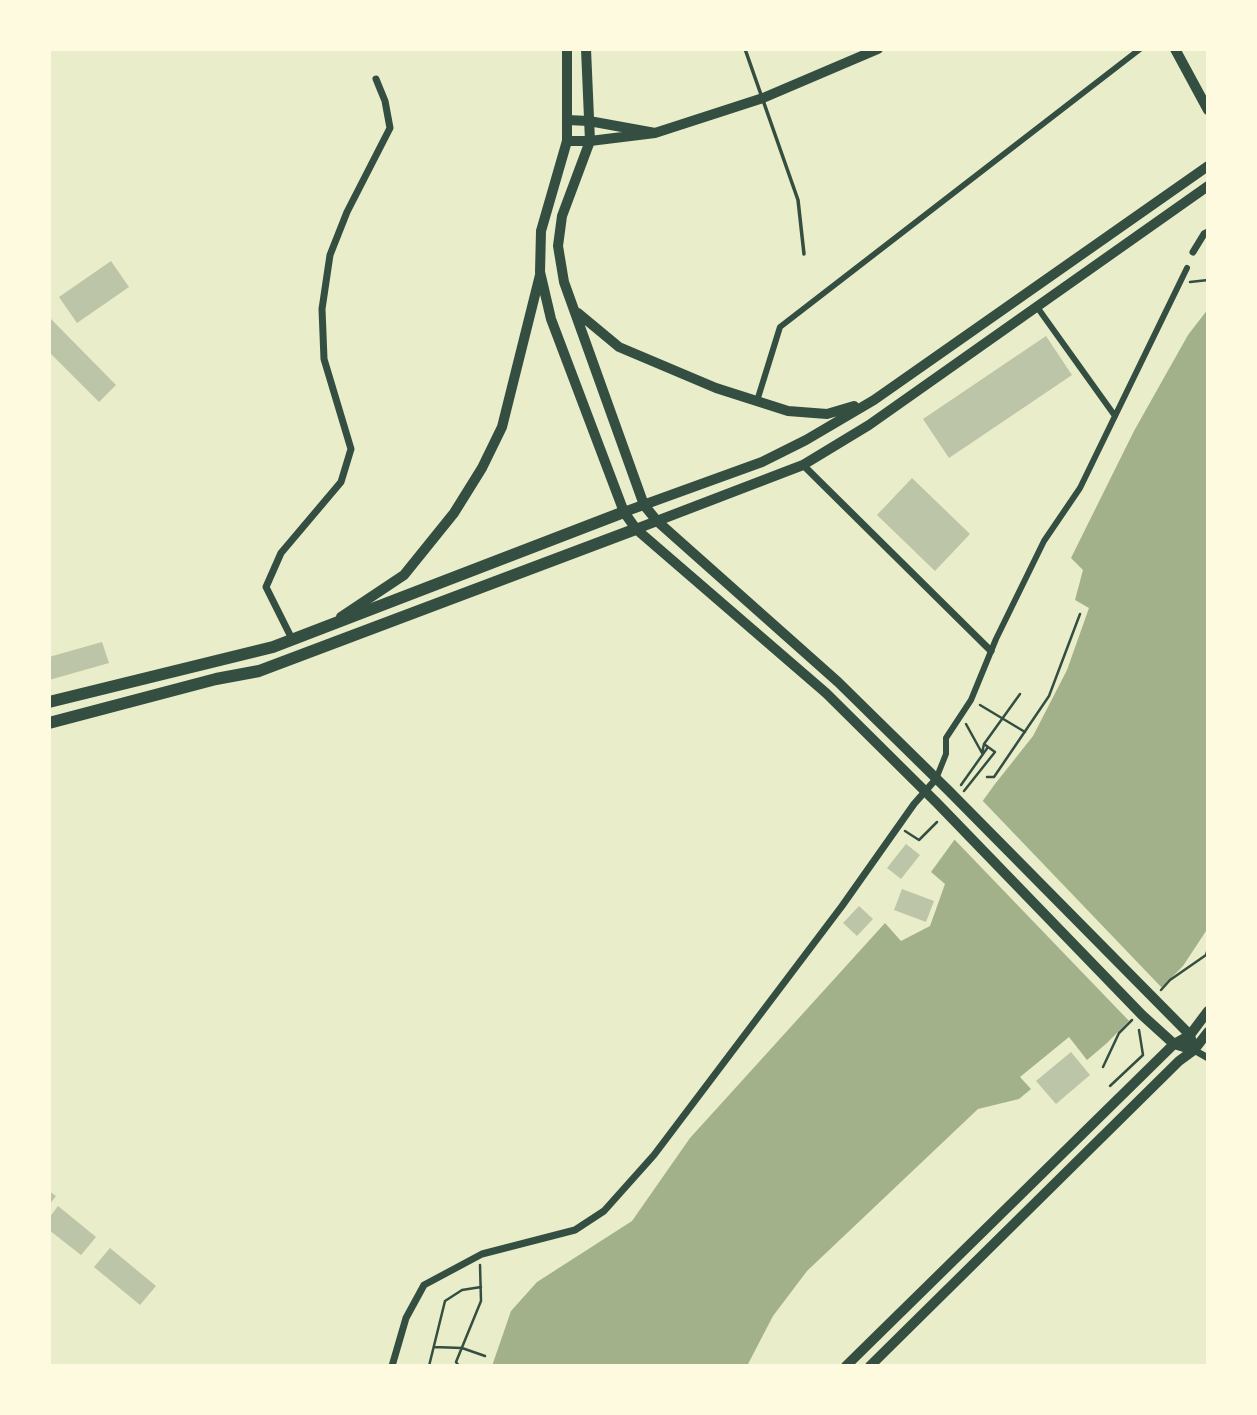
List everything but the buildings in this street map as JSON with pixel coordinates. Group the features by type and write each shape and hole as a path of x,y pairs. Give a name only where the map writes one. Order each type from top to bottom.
{"main road":[{"path":"328,626 404,575 454,513 502,426 540,272 541,231 567,141 568,49"},
{"path":"586,49 590,141 562,216 558,246 564,282 644,505 657,521 838,682 948,790 1190,1035 1194,1049"},
{"path":"49,702 250,654 762,462 874,400 1208,166"},
{"path":"49,723 216,679 259,671 803,466 869,425 1208,186"},
{"path":"540,272 551,319 624,512 636,529 825,693 937,803 1140,1018 1174,1044 1194,1049"},
{"path":"573,309 618,347 705,383 788,411 827,414 874,400"},
{"path":"846,1366 1174,1044 1190,1035 1208,1011"},
{"path":"870,1366 1194,1049 1208,1032"}],"street":[{"path":"567,141 656,133 763,98 878,49"},
{"path":"757,401 780,327 1140,49"},
{"path":"1175,49 1208,110"},
{"path":"292,639 266,587 281,553 341,482 351,449 324,359 322,309 330,255 346,212 390,128 385,101 376,79"},
{"path":"567,120 589,121 656,133"},
{"path":"1193,252 1208,232"},
{"path":"392,1366 406,1318 424,1285 482,1254 575,1230 604,1210 654,1155 936,779 946,754 946,738 971,700 990,651 1044,541 1080,488 1187,268"},
{"path":"1037,307 1115,416"},
{"path":"803,466 990,651"},
{"path":"1194,1049 1208,1058"}],"lane":[{"path":"745,49 798,200 804,254"}],"path":[{"path":"1180,283 1208,280"},
{"path":"987,777 994,777 1049,696 1080,614"},
{"path":"982,753 984,744 1020,694"},
{"path":"971,700 1025,732"},
{"path":"961,715 982,753"},
{"path":"962,793 995,752 984,744"},
{"path":"961,785 988,747"},
{"path":"905,831 919,840 944,814"},
{"path":"1110,1086 1143,1055 1140,1018"},
{"path":"459,1366 456,1362 481,1301 480,1262"},
{"path":"429,1366 445,1301 462,1290 481,1287"},
{"path":"434,1347 462,1348 485,1356"}],"shaded area":[{"path":"1208,309 1208,928 1183,966 1087,1060 1069,1037 1020,1077 1031,1089 1019,1099 978,1109 807,1271 773,1316 747,1366 492,1366 511,1311 537,1282 632,1221 690,1138 885,923 901,941 930,926 945,884 931,872 1033,736 1067,670 1089,608 1075,600 1083,570 1071,558 1134,431 1188,335"}],"pier":[{"path":"980,798 1164,990 1131,1023 952,837"}]}
